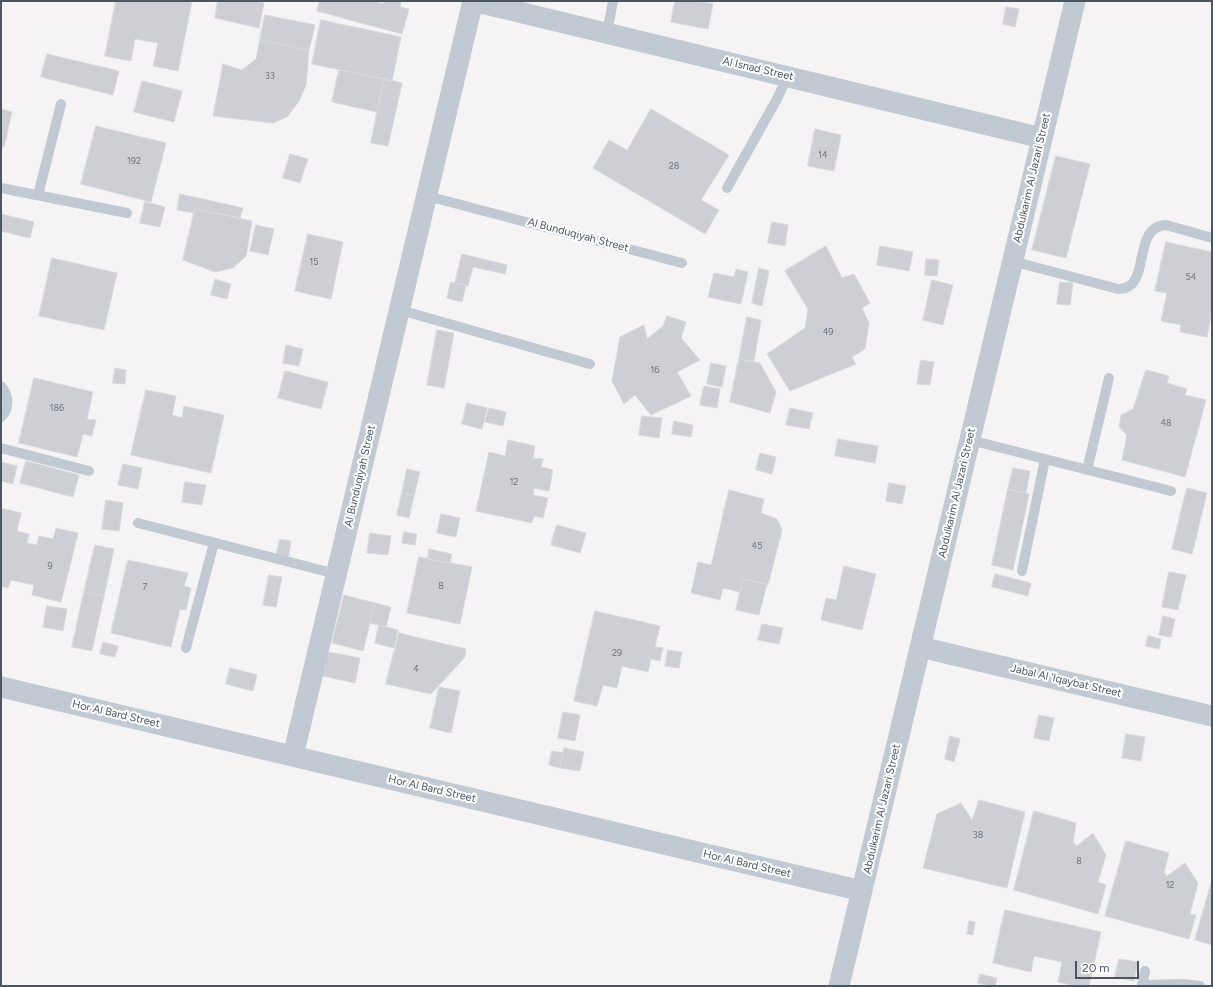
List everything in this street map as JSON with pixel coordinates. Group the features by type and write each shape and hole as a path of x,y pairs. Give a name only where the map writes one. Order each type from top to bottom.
{"street":[{"name":"Al Isnad Street","path":"473,1 1042,138"},
{"name":"Al Bunduqiyah Street","path":"293,756 473,1"},
{"name":"Abdulkarim Al Jazari Street","path":"839,986 1042,138 1071,2"},
{"name":"Jabal Al 'Iqaybat Street","path":"920,647 1212,716"},
{"name":"Hor Al Bard Street","path":"1,687 862,891"}],"lane":[{"path":"607,33 613,1"},
{"path":"727,188 777,99 786,76"},
{"path":"38,195 61,104"},
{"path":"1,188 127,214"},
{"name":"Al Bunduqiyah Street","path":"427,196 682,263"},
{"path":"1012,261 1118,290 1123,290 1128,288 1136,280 1147,238 1154,228 1160,225 1166,225 1212,238"},
{"path":"400,310 590,364"},
{"path":"1087,470 1109,378"},
{"path":"1,386 7,398 7,407 1,417"},
{"path":"970,440 1172,491"},
{"path":"1,448 89,471"},
{"path":"1022,571 1045,459"},
{"path":"138,523 336,574"},
{"path":"186,648 214,543"},
{"path":"1145,971 1142,985 1183,984 1200,986"}],"building":[{"path":"116,1 192,1 178,71 153,66 158,43 135,39 131,61 105,56"},
{"path":"218,1 254,1 264,3 259,28 215,18"},
{"path":"320,1 374,1 383,4 384,1 401,1 400,7 409,9 402,34 317,11"},
{"path":"675,1 698,1 713,4 708,29 671,22"},
{"path":"1006,7 1019,9 1015,27 1003,24"},
{"path":"265,15 315,25 309,50 260,40"},
{"path":"321,20 401,37 392,81 312,64"},
{"path":"260,40 309,50 306,85 299,101 287,117 273,123 213,116 223,64 242,70 256,59"},
{"path":"47,54 119,71 113,95 41,77"},
{"path":"339,70 384,79 377,112 332,102"},
{"path":"384,79 402,83 388,146 371,143"},
{"path":"142,81 182,91 174,122 134,112"},
{"path":"1,109 12,112 4,147 1,146"},
{"path":"651,109 729,155 701,200 719,210 705,234 593,168 609,140 627,150"},
{"path":"96,126 166,143 151,202 81,184"},
{"path":"815,129 841,135 834,171 808,166"},
{"path":"290,154 308,159 300,183 283,178"},
{"path":"1056,156 1090,164 1066,258 1032,250"},
{"path":"180,194 243,208 240,218 195,209 194,213 177,210"},
{"path":"145,202 165,207 160,227 140,223"},
{"path":"195,209 252,221 246,256 233,268 215,272 183,260"},
{"path":"1,214 34,222 30,238 1,231"},
{"path":"772,222 788,225 785,246 768,243"},
{"path":"256,225 274,229 268,255 250,251"},
{"path":"308,234 343,242 331,299 295,291"},
{"path":"1166,242 1212,252 1212,311 1207,337 1180,332 1181,325 1161,321 1167,293 1155,291"},
{"path":"826,246 842,278 854,274 870,303 862,308 869,323 865,349 852,357 856,364 790,391 767,354 805,328 808,309 785,271"},
{"path":"880,246 913,252 909,271 877,265"},
{"path":"462,254 507,265 505,274 473,267 468,286 455,283"},
{"path":"52,258 117,273 104,330 39,316"},
{"path":"926,259 939,260 937,276 925,275"},
{"path":"759,268 769,271 762,306 752,303"},
{"path":"736,269 748,272 741,304 708,297 714,273 734,277"},
{"path":"215,279 231,284 227,299 211,295"},
{"path":"932,280 953,285 943,325 923,320"},
{"path":"451,282 466,285 462,302 447,298"},
{"path":"1060,282 1073,283 1070,305 1057,304"},
{"path":"667,316 686,322 681,338 700,360 677,372 691,396 651,415 635,395 624,404 612,381 620,337 644,325 647,339 663,326"},
{"path":"747,317 761,320 754,361 739,359"},
{"path":"437,330 454,333 444,388 427,385"},
{"path":"286,345 303,349 299,366 283,363"},
{"path":"739,359 760,363 776,392 770,413 730,402"},
{"path":"921,360 934,362 930,385 917,384"},
{"path":"711,363 726,366 722,387 707,384"},
{"path":"115,368 126,370 125,384 113,383"},
{"path":"1146,370 1169,376 1167,383 1187,389 1185,395 1206,400 1185,477 1122,460 1127,435 1119,427 1121,415 1133,409"},
{"path":"285,371 328,382 321,409 278,398"},
{"path":"34,378 93,392 87,419 96,420 92,436 83,434 77,457 19,443"},
{"path":"704,386 720,389 717,408 700,405"},
{"path":"146,390 176,396 172,415 182,418 184,406 224,415 211,473 131,455"},
{"path":"467,403 487,408 482,429 462,424"},
{"path":"489,408 506,412 503,426 485,422"},
{"path":"790,408 813,413 809,429 786,425"},
{"path":"642,416 662,418 659,438 639,435"},
{"path":"674,421 693,425 691,437 672,434"},
{"path":"838,439 878,446 875,463 835,456"},
{"path":"508,440 535,446 533,458 543,459 541,467 553,470 549,491 534,488 533,495 548,498 543,518 534,516 532,523 476,511 489,452 505,456"},
{"path":"760,453 776,457 772,474 756,470"},
{"path":"26,461 79,475 73,497 20,483"},
{"path":"1,462 17,466 13,484 1,481"},
{"path":"123,464 142,468 138,489 118,485"},
{"path":"1013,468 1030,471 1026,493 1008,489"},
{"path":"407,469 420,472 414,496 402,493"},
{"path":"185,482 206,485 202,505 182,502"},
{"path":"889,483 906,486 902,504 886,501"},
{"path":"1187,488 1207,493 1192,554 1172,549"},
{"path":"1008,489 1029,494 1013,570 992,565"},
{"path":"729,490 764,499 761,513 777,519 782,530 768,585 743,579 740,592 723,588 720,600 691,593 698,562 711,565"},
{"path":"402,493 414,496 409,518 397,515"},
{"path":"106,500 123,503 119,531 102,529"},
{"path":"1,508 21,513 17,531 29,534 27,543 37,545 39,536 53,539 56,528 78,533 61,602 32,595 34,585 11,580 8,588 1,586"},
{"path":"441,514 460,518 456,537 437,533"},
{"path":"557,525 586,533 580,553 551,545"},
{"path":"404,532 417,534 415,545 402,543"},
{"path":"370,533 391,536 388,555 367,553"},
{"path":"280,539 291,541 288,559 276,557"},
{"path":"95,545 114,549 104,596 84,592"},
{"path":"429,549 452,554 450,563 428,559"},
{"path":"419,557 472,567 460,624 407,613"},
{"path":"128,560 188,573 184,586 191,588 186,610 180,609 171,647 111,633"},
{"path":"844,566 876,574 862,630 821,620 826,598 836,600"},
{"path":"1169,572 1186,575 1178,610 1162,607"},
{"path":"995,574 1031,583 1028,596 992,587"},
{"path":"269,575 282,577 276,607 263,605"},
{"path":"743,579 767,584 759,615 736,610"},
{"path":"84,592 104,596 92,651 72,647"},
{"path":"344,595 375,603 363,651 332,643"},
{"path":"375,603 391,607 386,627 370,623"},
{"path":"47,606 67,609 63,631 43,627"},
{"path":"595,611 660,626 655,647 663,648 660,661 651,659 648,672 622,666 617,688 603,685 597,706 574,701"},
{"path":"1163,616 1175,619 1171,637 1159,635"},
{"path":"762,624 783,628 779,644 758,640"},
{"path":"379,625 398,630 394,648 375,643"},
{"path":"399,633 466,649 465,657 431,694 386,684"},
{"path":"1148,636 1161,639 1159,649 1146,646"},
{"path":"103,642 118,646 115,657 100,654"},
{"path":"668,650 682,652 679,668 665,666"},
{"path":"328,652 360,658 355,683 323,676"},
{"path":"230,668 257,675 253,691 226,684"},
{"path":"439,687 460,691 451,733 430,728"},
{"path":"563,712 580,715 575,741 558,738"},
{"path":"1039,715 1054,718 1049,741 1034,738"},
{"path":"1126,734 1145,737 1141,761 1122,758"},
{"path":"950,736 960,739 954,762 945,759"},
{"path":"564,748 584,752 580,771 560,768"},
{"path":"552,751 563,753 560,768 549,765"},
{"path":"979,800 1025,812 1007,888 923,868 937,814 961,803 972,820"},
{"path":"1034,811 1076,823 1073,843 1077,846 1093,833 1106,855 1098,882 1106,885 1098,914 1014,890"},
{"path":"1126,841 1169,853 1164,873 1167,876 1185,863 1198,883 1190,914 1196,915 1189,939 1105,916"},
{"path":"1212,880 1212,945 1195,940"},
{"path":"1005,910 1101,932 1089,986 1077,986 1058,982 1062,962 1034,956 1031,972 993,963"},
{"path":"969,921 975,922 973,935 967,934"},
{"path":"1119,959 1138,962 1134,981 1115,977"},
{"path":"980,974 997,978 995,986 978,983"}]}
